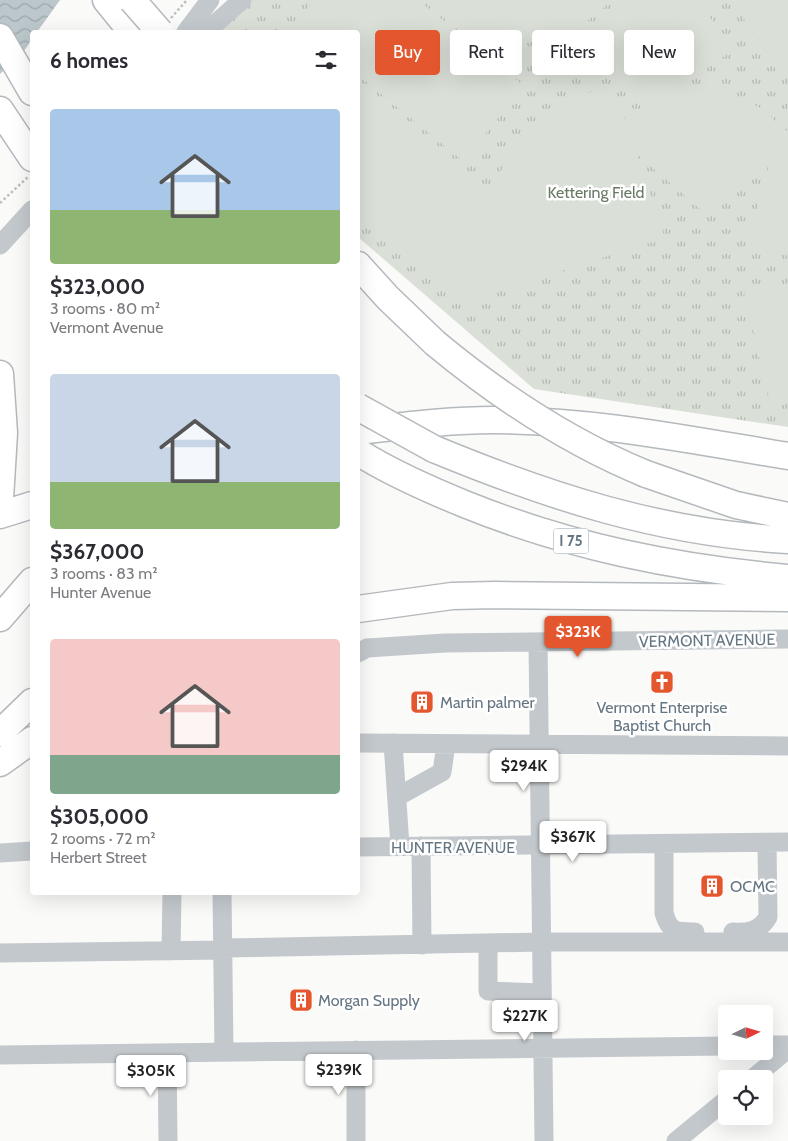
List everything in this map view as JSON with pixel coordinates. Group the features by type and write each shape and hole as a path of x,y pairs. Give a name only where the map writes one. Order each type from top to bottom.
{"highway":[{"path":"106,0 130,30"},
{"path":"132,0 165,26"},
{"path":"0,37 30,89"},
{"path":"0,110 30,155"},
{"path":"360,267 388,298 435,343 530,415 594,451 646,474 736,505 788,516"},
{"path":"0,374 4,412 1,487"},
{"name":"I 75","path":"360,408 434,448 519,484 569,501 616,514 698,530 788,540"},
{"path":"360,431 433,422 495,420 597,426 788,456"},
{"name":"I 75","path":"362,455 449,498 559,538 666,563 730,573 788,578"},
{"path":"0,516 30,506"},
{"path":"0,618 30,583"},
{"path":"360,609 442,597 495,595 788,598"},
{"path":"0,733 30,704"},
{"path":"0,763 30,741"}],"street":[{"path":"188,30 210,0"},
{"path":"208,30 242,0"},
{"path":"0,245 30,212"},
{"name":"VERMONT AVENUE","path":"360,652 367,648 445,643 788,639"},
{"path":"538,642 544,1141"},
{"path":"360,743 540,746 788,746"},
{"path":"393,743 400,846"},
{"path":"397,797 442,772 446,744"},
{"name":"HUNTER AVENUE","path":"360,847 541,847 788,842"},
{"path":"664,844 664,913 671,929 677,932 743,932 763,926 768,917 767,843"},
{"path":"421,846 422,945"},
{"path":"0,853 30,852"},
{"path":"171,951 172,895"},
{"path":"222,895 224,1052"},
{"path":"0,952 171,951 542,942 788,942"},
{"path":"488,943 488,991 542,993"},
{"path":"773,1045 788,1045"},
{"path":"0,1055 718,1046"},
{"path":"763,1070 788,1049"},
{"path":"356,1050 356,1141"},
{"path":"167,1052 168,1141"},
{"path":"676,1141 718,1107"}],"path":[{"path":"165,26 187,0"},
{"path":"0,203 30,174"}],"green space":[{"name":"Kettering Field","path":"242,0 788,0 788,427 534,389 360,239 360,30 208,30"},
{"path":"314,0 418,0 455,30 450,30 450,75 510,75 524,86 463,161 360,77 360,30 302,30 295,24"},
{"path":"422,0 613,0 576,30 532,30 532,42 522,44 522,30 458,29"},
{"path":"635,0 698,0 733,50 669,95 688,88 727,92 765,110 782,129 788,131 788,256 749,241 770,162 708,216 637,154 665,238 498,291 495,280 475,306 360,215 360,104 366,96 494,197 502,168 534,126 567,98 614,86 627,125 643,110 614,69 614,30 593,30"},
{"path":"742,0 788,0 788,79 777,71 744,19"},
{"path":"788,283 788,401 770,403 744,293"}],"water":[{"path":"0,0 60,0 38,30 30,30 30,41 25,50 0,74"}],"place":[{"name":"Vermont Enterprise Baptist Church","path":"662,682"},
{"name":"Martin palmer","path":"422,702"},
{"name":"OCMC","path":"712,886"},
{"name":"Morgan Supply","path":"301,1000"}]}
